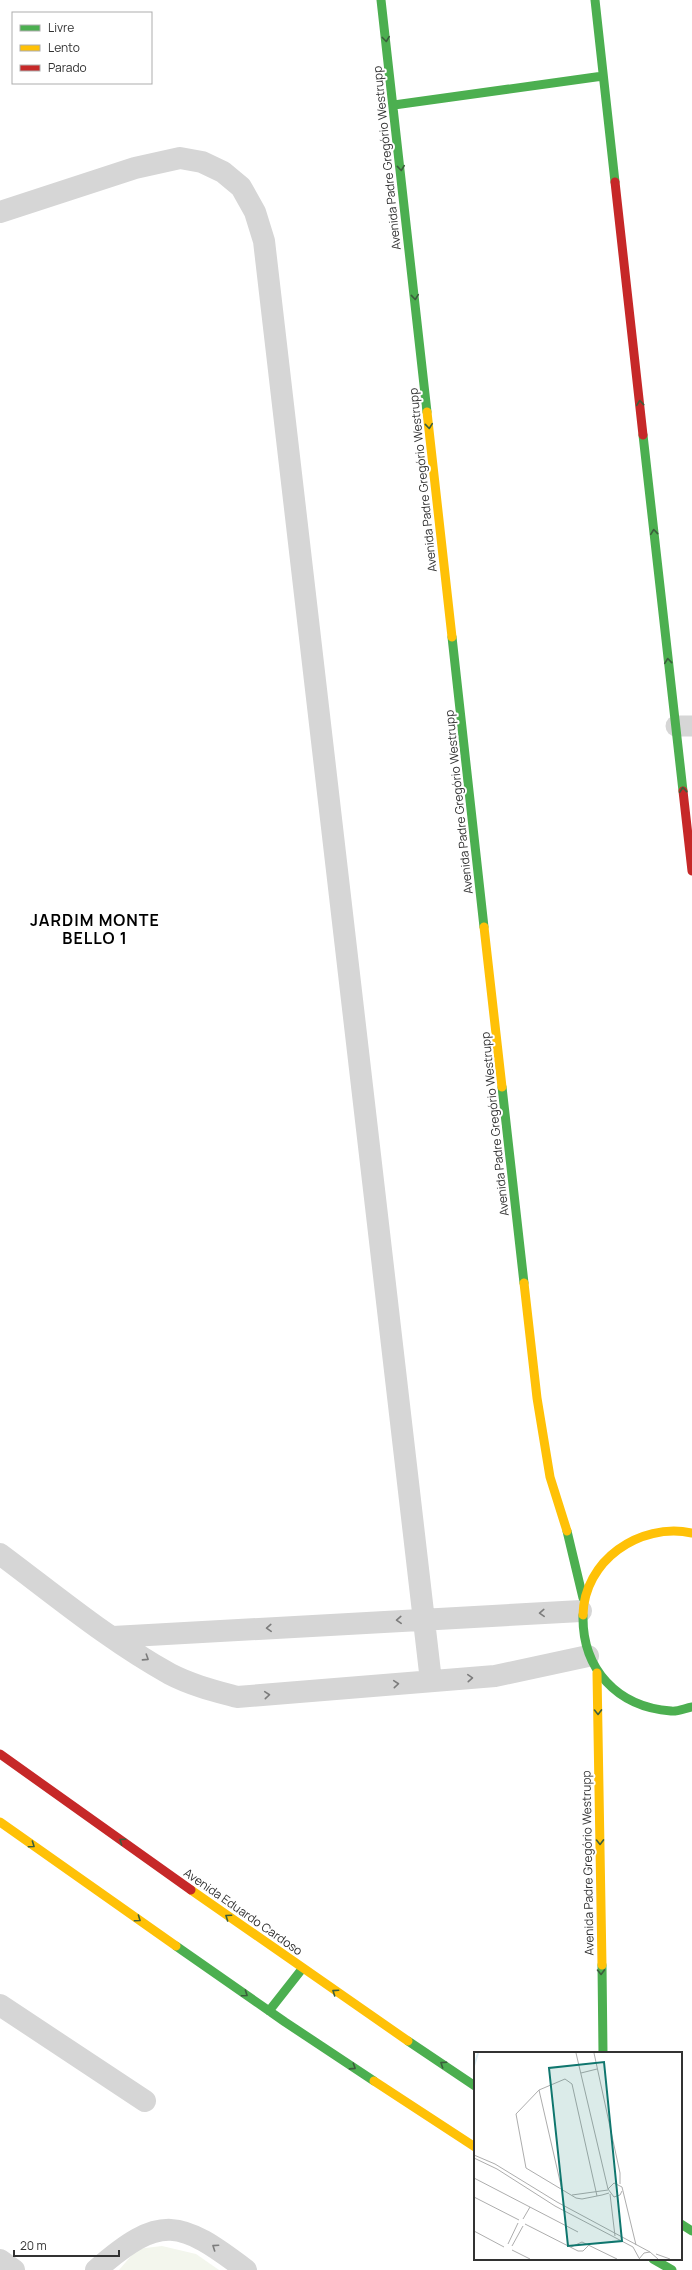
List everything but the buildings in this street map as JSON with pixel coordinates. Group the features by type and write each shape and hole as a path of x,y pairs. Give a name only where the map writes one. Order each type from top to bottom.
{"street":[{"name":"Avenida Padre Gregório Westrupp","path":"381,0 394,105 537,1398 550,1477 567,1531 582,1604 583,1641 593,1664 602,2052"},
{"path":"595,0 603,76 684,726 692,871"},
{"path":"394,105 603,76"},
{"path":"0,212 135,168 180,158 202,162 223,172 241,187 255,212 264,241 431,1681"},
{"path":"113,1637 425,1619 582,1604 594,1573 612,1552 635,1538 662,1531 692,1533"},
{"path":"0,1550 113,1637 171,1674 198,1686 237,1697 495,1676 593,1664 618,1693 643,1706 671,1711 692,1707"},
{"name":"Avenida Eduardo Cardoso","path":"0,1754 302,1969 474,2085"},
{"path":"0,1822 269,2011 474,2146"},
{"path":"269,2011 302,1969"},
{"path":"0,2005 145,2101"},
{"path":"682,2225 692,2231"},
{"path":"96,2270 129,2243 148,2233 165,2229 184,2231 213,2245 246,2270"},
{"path":"0,2260 14,2270"},
{"path":"655,2260 672,2270"}],"shaded area":[{"path":"162,2246 196,2254 219,2270 119,2270 137,2249"}],"traffic: fast":[{"path":"381,0 427,412"},
{"path":"595,0 615,182"},
{"path":"394,105 603,76"},
{"path":"643,435 683,791"},
{"path":"452,637 484,927"},
{"path":"502,1087 524,1283"},
{"path":"567,1531 583,1598"},
{"path":"583,1615 584,1634 589,1652 596,1668 606,1682 619,1693 634,1702 652,1708 674,1711 692,1707"},
{"path":"176,1946 285,2022 374,2081"},
{"path":"602,1965 603,2052"},
{"path":"269,2011 302,1969"},
{"path":"408,2041 474,2085"},
{"path":"682,2225 692,2231"},
{"path":"655,2260 672,2270"}],"traffic: slow":[{"path":"427,412 452,637"},
{"path":"484,927 502,1087"},
{"path":"524,1283 537,1398 550,1477 567,1531"},
{"path":"583,1615 586,1596 593,1578 604,1562 618,1550 634,1540 653,1534 672,1531 692,1533"},
{"path":"597,1673 602,1965"},
{"path":"0,1822 176,1946"},
{"path":"191,1890 408,2041"},
{"path":"374,2081 474,2146"}],"traffic: jam":[{"path":"615,182 643,435"},
{"path":"683,791 692,871"},
{"path":"0,1754 191,1890"}],"district":[{"name":"JARDIM MONTE BELLO 1","path":"95,929"}]}
